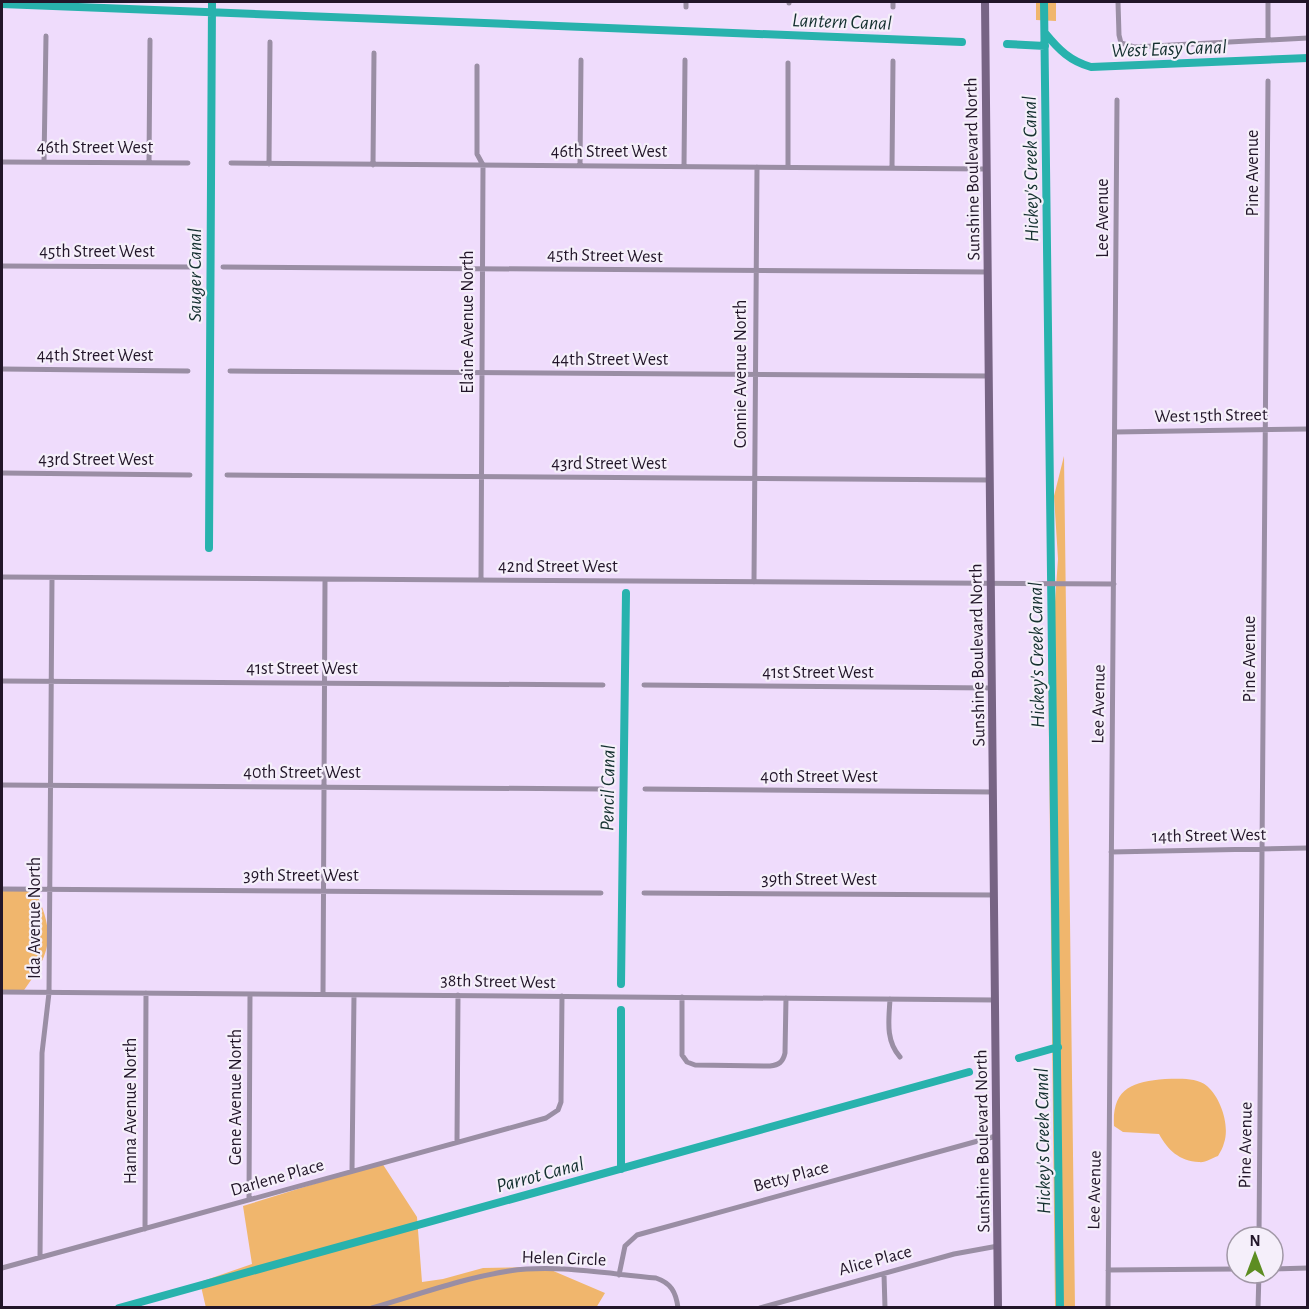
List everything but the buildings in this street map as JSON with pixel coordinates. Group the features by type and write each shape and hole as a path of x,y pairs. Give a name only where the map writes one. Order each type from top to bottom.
{"street":[{"name":"Sunshine Boulevard North","path":"985,2 998,1308"},
{"path":"1118,2 1121,43 1134,47 1308,38"},
{"path":"1268,2 1268,40"},
{"path":"44,162 46,36"},
{"path":"148,163 150,40"},
{"path":"269,164 270,42"},
{"path":"373,165 374,53"},
{"path":"580,166 581,60"},
{"path":"684,167 685,60"},
{"path":"892,168 893,61"},
{"path":"788,167 789,63"},
{"name":"Elaine Avenue North","path":"477,66 477,154 483,165 481,580"},
{"name":"Pine Avenue","path":"1259,1225 1268,81"},
{"name":"Lee Avenue","path":"1108,1308 1117,100"},
{"name":"46th Street West","path":"2,162 188,163"},
{"name":"46th Street West","path":"231,163 987,169"},
{"name":"Connie Avenue North","path":"754,582 757,167"},
{"name":"45th Street West","path":"2,266 191,267"},
{"name":"45th Street West","path":"223,267 988,272"},
{"name":"44th Street West","path":"2,369 188,371"},
{"name":"44th Street West","path":"230,371 989,376"},
{"name":"West 15th Street","path":"1115,432 1308,429"},
{"name":"43rd Street West","path":"2,473 190,475"},
{"name":"43rd Street West","path":"227,475 990,480"},
{"name":"42nd Street West","path":"2,577 1114,584"},
{"name":"Ida Avenue North","path":"40,1257 42,1053 49,993 52,578"},
{"path":"322,995 325,580"},
{"name":"41st Street West","path":"2,681 603,685"},
{"name":"41st Street West","path":"644,686 992,688"},
{"name":"40th Street West","path":"2,785 602,789"},
{"name":"40th Street West","path":"645,789 993,792"},
{"name":"14th Street West","path":"1111,852 1308,849"},
{"name":"39th Street West","path":"2,889 601,893"},
{"name":"39th Street West","path":"644,893 994,896"},
{"name":"38th Street West","path":"2,992 995,1000"},
{"name":"Hanna Avenue North","path":"145,1229 146,993"},
{"name":"Gene Avenue North","path":"249,1199 250,994"},
{"path":"352,1171 354,995"},
{"path":"457,1142 458,995"},
{"name":"Darlene Place","path":"2,1268 546,1118 558,1110 561,1102 562,996"},
{"path":"682,997 682,1055 687,1062 695,1065 770,1066 777,1065 783,1060 785,1053 786,998"},
{"path":"890,999 891,1043 900,1057"},
{"name":"Betty Place","path":"619,1275 625,1246 637,1235 996,1136"},
{"name":"Alice Place","path":"760,1308 780,1305 977,1249 998,1246"},
{"path":"1285,1269 1308,1268"},
{"name":"Helen Circle","path":"372,1308 510,1271 558,1269 664,1281 672,1287 678,1308"},
{"path":"1108,1270 1225,1269"},
{"path":"884,1274 885,1308"},
{"path":"1258,1308 1259,1285"},
{"path":"399,1300 399,1308"}],"shaded area":[{"path":"1036,2 1056,2 1056,21 1036,20"},
{"path":"1064,456 1075,1308 1055,1307 1048,650 1052,644 1058,559 1054,496"},
{"path":"2,887 34,888 46,918 48,943 45,954 22,993 2,992"},
{"path":"1165,1079 1198,1081 1212,1091 1223,1113 1226,1129 1224,1145 1218,1156 1201,1162 1192,1161 1170,1150 1159,1134 1123,1132 1114,1126 1116,1103 1126,1089 1143,1082"},
{"path":"382,1163 417,1217 422,1282 483,1268 544,1267 605,1293 596,1308 206,1308 200,1282 252,1264 243,1206"}],"waterway":[{"name":"Sauger Canal","path":"209,548 212,2"},
{"name":"Hickey's Creek Canal","path":"1044,2 1060,1308"},
{"name":"Lantern Canal","path":"2,4 962,42"},
{"name":"West Easy Canal","path":"1045,33 1065,54 1091,67 1308,58"},
{"name":"Lantern Canal","path":"1007,44 1045,46"},
{"name":"Pencil Canal","path":"621,984 626,593"},
{"name":"Pencil Canal","path":"621,1010 621,1169"},
{"name":"Parrot Canal","path":"1019,1058 1058,1047"},
{"name":"Parrot Canal","path":"119,1308 969,1072"}]}
